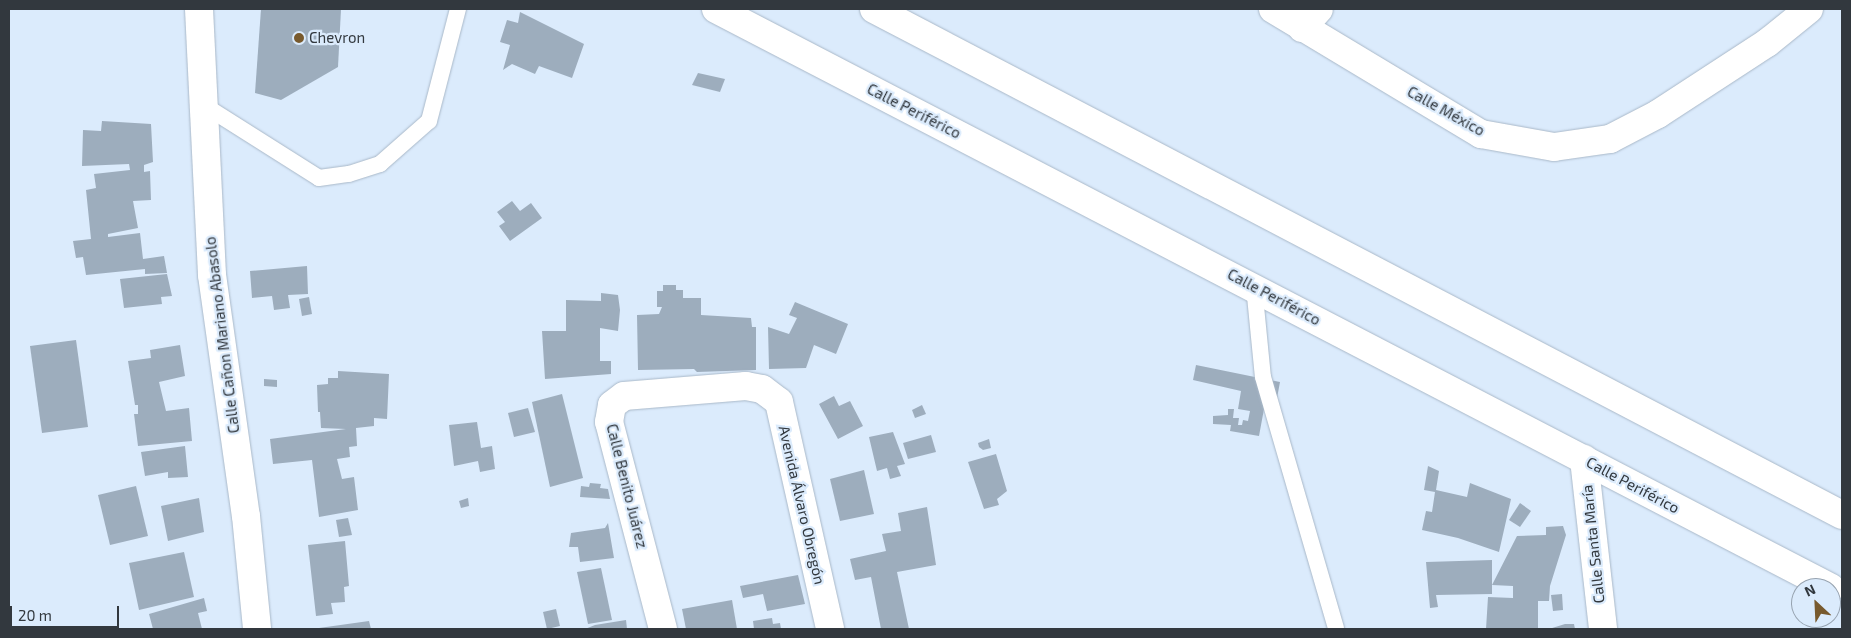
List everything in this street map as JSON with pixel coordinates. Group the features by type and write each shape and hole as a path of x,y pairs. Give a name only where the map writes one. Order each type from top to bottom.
{"main road":[{"name":"Calle Cañon Mariano Abasolo","path":"199,9 202,104 212,275 246,516 257,629"},
{"name":"Calle Periférico","path":"716,9 1254,286 1812,578"},
{"path":"874,9 1842,515"},
{"name":"Calle México","path":"1273,9 1310,18 1481,134 1554,147 1610,139 1658,114 1767,42 1809,9"},
{"name":"Calle Benito Juárez","path":"663,629 609,422 612,405 624,396 746,386 762,389"},
{"name":"Avenida Álvaro Obregón","path":"762,389 779,402 830,629"},
{"name":"Calle Santa María","path":"1584,459 1603,629"}],"lane":[{"path":"202,104 319,178 349,174 380,164 428,121 458,9"},
{"path":"1254,286 1263,377 1336,629"}],"building":[{"name":"Chevron","path":"261,9 341,9 338,67 281,100 255,93"},
{"path":"520,12 584,44 572,78 539,66 535,74 512,64 503,70 510,45 500,42 507,20 518,23"},
{"path":"698,73 725,79 720,92 692,85"},
{"path":"102,121 151,124 153,162 144,165 144,172 150,171 151,200 133,201 138,228 108,234 108,237 140,233 143,259 164,256 167,273 145,274 145,269 86,275 83,257 76,258 73,241 91,239 86,190 96,188 94,174 130,170 129,164 82,166 83,130 101,131"},
{"path":"512,201 520,211 531,203 542,218 510,241 499,226 505,222 497,212"},
{"path":"307,266 308,294 288,295 290,308 274,310 272,296 252,298 250,271"},
{"path":"167,274 172,296 161,297 162,304 124,308 120,279"},
{"path":"663,285 676,285 676,290 683,290 683,298 701,298 701,315 751,318 752,327 756,327 756,370 697,372 694,369 638,370 637,315 659,314 662,307 657,307 657,291 663,291"},
{"path":"601,293 618,295 620,310 618,331 600,328 600,361 611,361 611,374 545,379 542,331 566,331 566,300 601,301"},
{"path":"309,297 312,314 302,316 299,299"},
{"path":"795,302 848,324 836,354 814,345 806,368 769,369 768,327 789,334 797,318 789,315"},
{"path":"76,340 88,427 42,433 30,346"},
{"path":"180,345 185,376 159,382 166,411 189,408 192,441 138,446 134,414 138,414 138,405 135,405 128,361 151,358 150,350"},
{"path":"1196,365 1280,382 1277,398 1264,409 1259,436 1230,431 1231,425 1213,424 1213,416 1228,415 1228,409 1234,409 1233,418 1239,418 1238,425 1242,425 1243,420 1248,421 1250,411 1238,409 1241,391 1193,380"},
{"path":"338,371 389,374 387,419 374,418 374,426 356,428 357,446 349,447 350,457 337,459 342,479 354,477 358,510 319,517 312,460 273,464 270,439 346,429 321,428 320,412 318,412 317,385 328,384 328,378 338,378"},
{"path":"264,379 277,380 277,387 264,386"},
{"path":"562,394 583,478 550,487 532,402"},
{"path":"834,396 839,406 850,401 863,426 838,439 819,404"},
{"path":"922,405 926,414 915,418 912,410"},
{"path":"528,408 535,432 514,437 508,413"},
{"path":"477,422 481,448 492,446 495,469 480,472 478,461 454,466 449,425"},
{"path":"893,432 905,464 897,466 901,476 890,479 887,468 877,471 869,437"},
{"path":"931,435 936,452 908,459 903,443"},
{"path":"989,439 991,448 983,450 979,447 978,443"},
{"path":"185,446 188,477 168,478 168,472 145,476 141,452"},
{"path":"996,454 1007,491 997,499 999,505 984,509 968,462"},
{"path":"1428,466 1439,471 1436,490 1467,497 1470,483 1511,499 1499,552 1458,538 1422,530 1426,511 1432,512 1435,492 1424,490"},
{"path":"864,470 874,514 840,521 830,479"},
{"path":"590,483 601,484 600,488 608,489 610,499 580,497 581,486 589,487"},
{"path":"136,486 148,536 110,545 98,495"},
{"path":"199,498 204,532 168,541 161,506"},
{"path":"468,498 469,506 461,508 459,501"},
{"path":"1520,503 1531,511 1520,527 1509,520"},
{"path":"927,507 936,565 897,572 909,629 881,629 871,577 855,580 850,559 886,551 882,534 901,531 898,513"},
{"path":"348,518 352,535 339,537 336,520"},
{"path":"608,523 614,558 580,562 578,547 569,547 571,533 605,528"},
{"path":"1563,526 1566,535 1550,586 1549,601 1538,601 1538,629 1486,629 1488,597 1513,598 1513,586 1492,585 1517,536 1546,535 1546,527"},
{"path":"345,541 349,586 344,587 345,602 331,603 333,614 316,616 308,545"},
{"path":"184,552 194,597 139,610 129,563"},
{"path":"1492,560 1492,594 1436,595 1438,607 1430,608 1426,562"},
{"path":"601,568 612,620 588,624 577,572"},
{"path":"798,575 805,604 767,611 763,594 743,598 740,586"},
{"path":"1562,594 1563,610 1553,611 1551,595"},
{"path":"204,598 207,611 198,613 202,629 153,629 149,614"},
{"path":"732,600 737,629 686,629 682,609"},
{"path":"556,609 560,626 547,629 543,612"},
{"path":"772,618 773,624 780,623 781,629 754,629 753,621"},
{"path":"626,620 627,629 585,629 595,625"},
{"path":"369,621 371,629 319,629 319,628"},
{"path":"1565,624 1574,624 1575,629 1549,629"}],"place":[{"name":"Chevron","path":"299,38"}]}
